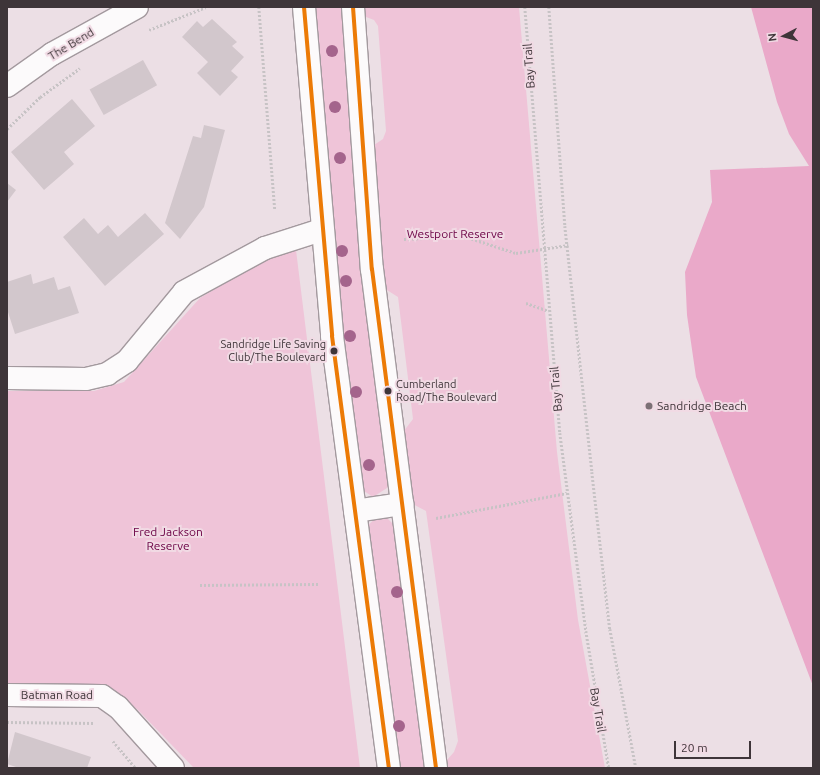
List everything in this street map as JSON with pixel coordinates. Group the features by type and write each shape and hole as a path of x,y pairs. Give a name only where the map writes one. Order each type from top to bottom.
{"street":[{"name":"The Bend","path":"7,86 52,54 137,7"},
{"path":"304,7 321,230 355,511 389,768"},
{"path":"353,7 372,270 436,768"},
{"path":"7,378 86,379 106,374 127,361 184,292 265,248 321,230"},
{"path":"355,511 402,504"},
{"name":"Batman Road","path":"7,695 102,696 118,707 173,768"}],"path":[{"path":"146,32 206,7"},
{"path":"259,7 275,210"},
{"name":"Bay Trail","path":"525,7 542,250 567,493 591,670 609,768"},
{"path":"549,7 568,246 610,629 636,768"},
{"path":"7,129 40,97 85,65"},
{"path":"404,239 464,236 516,253 568,246"},
{"path":"526,303 549,311"},
{"path":"436,518 567,493"},
{"path":"200,585 318,584"},
{"path":"7,722 100,723"},
{"path":"108,733 136,768"}],"green space":[{"path":"311,7 346,7 391,478 387,488 373,497 358,487"},
{"name":"Westport Reserve","path":"357,7 519,7 557,452 578,620 605,768 440,768 454,752 458,741 426,511 407,501 400,436 413,419 398,297 382,287 371,147 383,139 386,131 378,26 374,20 361,15"},
{"name":"Fred Jackson Reserve","path":"296,250 360,768 194,768 137,709 100,685 7,684 7,391 94,391 124,382 200,298 261,261"},
{"path":"378,516 385,516 397,528 429,768 395,768 365,528"}],"shaded area":[{"path":"751,7 813,7 813,686 696,377 687,315 685,272 712,202 710,170 809,166 789,134 777,102"}],"building":[{"path":"212,19 237,42 232,46 244,57 231,71 238,77 220,96 197,73 208,62 182,37 197,21 203,27"},
{"path":"143,60 157,85 104,115 90,90"},
{"path":"72,99 95,126 64,152 74,164 44,190 11,152"},
{"path":"204,125 225,130 204,207 180,239 165,223 193,136 201,138"},
{"path":"7,183 16,190 7,202"},
{"path":"145,213 164,234 105,286 63,237 84,218 98,234 108,225 118,237"},
{"path":"31,274 33,284 54,277 58,290 70,286 79,313 15,334 7,309 7,282"},
{"path":"15,732 91,757 87,768 19,768 7,764"}],"transit line":[{"path":"304,7 332,336 389,768"},
{"path":"353,7 372,269 436,768"}],"place":[{"name":"Sandridge Life Saving Club/The Boulevard","path":"334,351"},
{"name":"Cumberland Road/The Boulevard","path":"388,391"},
{"name":"Sandridge Beach","path":"649,406"}]}
